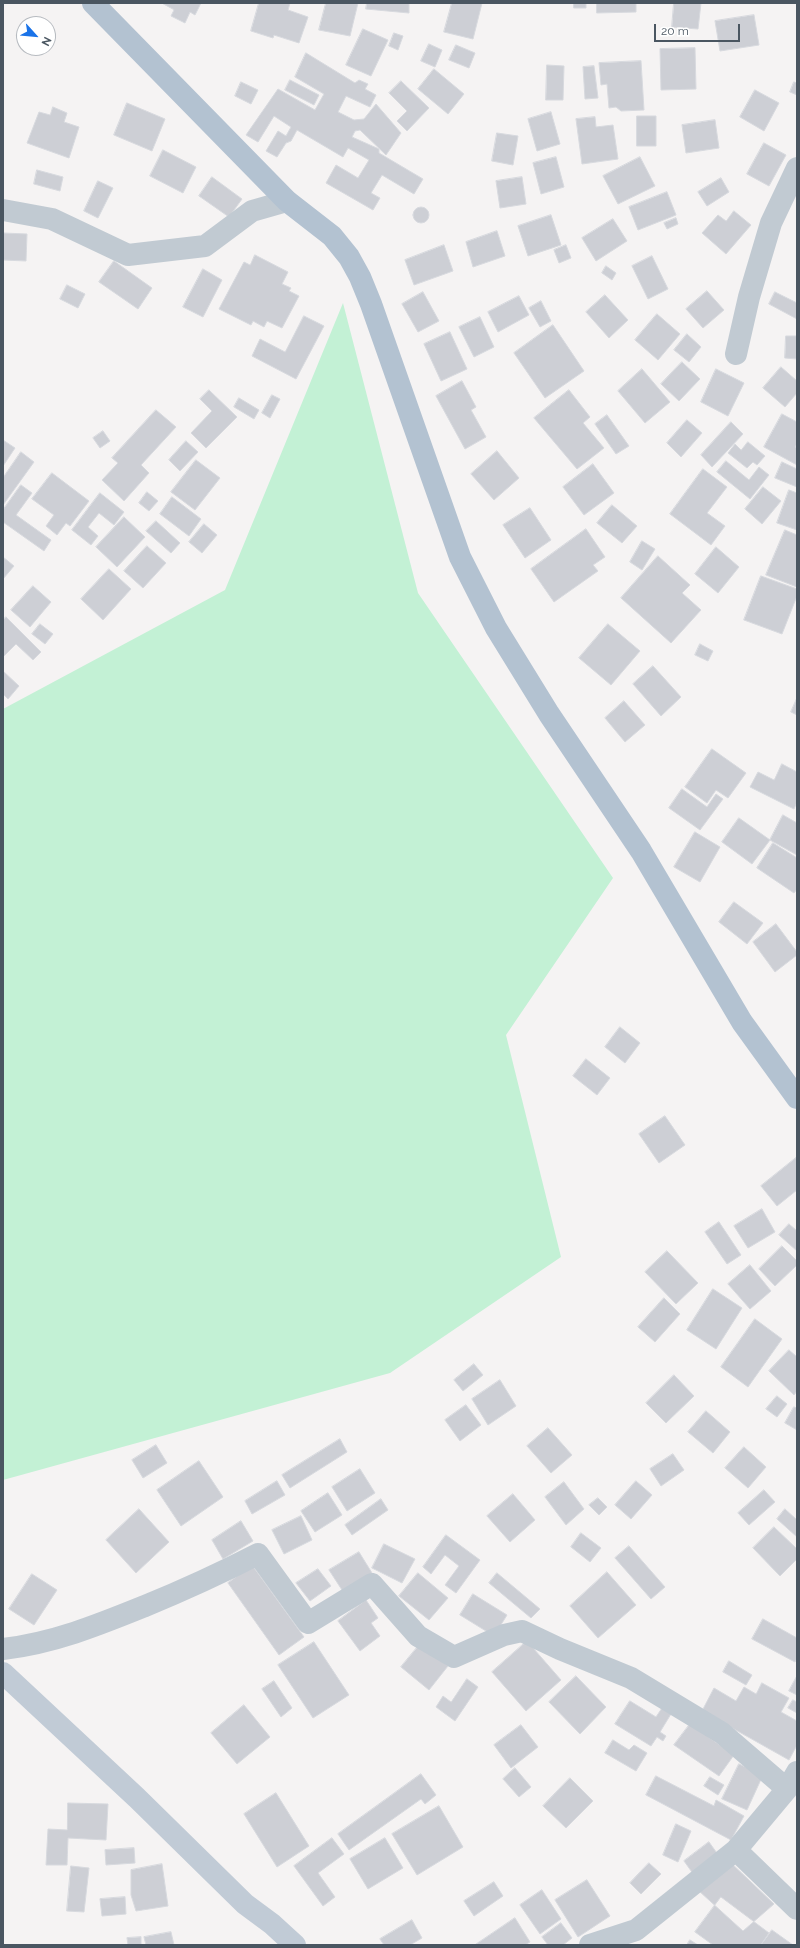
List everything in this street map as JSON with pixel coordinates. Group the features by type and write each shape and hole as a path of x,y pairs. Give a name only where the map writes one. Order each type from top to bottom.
{"main road":[{"path":"93,3 288,201 332,236 349,257 360,277 460,558 496,628 549,714 641,851 742,1022 797,1098"},
{"path":"3,1673 137,1798 245,1904 274,1935 295,1945"}],"street":[{"path":"736,354 749,297 771,222 797,168"},
{"path":"3,210 52,219 128,255 205,246 252,211 288,201"},
{"path":"3,1649 34,1645 92,1628 211,1578 258,1554 308,1623 372,1584 418,1636 454,1657 504,1635 522,1631 560,1649 631,1678 722,1734 792,1781 736,1850 636,1930 590,1945"},
{"path":"736,1850 797,1909"}],"green space":[{"path":"343,303 418,593 613,878 506,1035 561,1257 390,1373 3,1480 3,709 225,590"}],"building":[{"path":"162,3 201,3 195,15 190,12 185,23 171,16 174,10"},
{"path":"259,3 290,3 288,10 308,17 299,43 274,35 273,38 251,31"},
{"path":"326,3 358,3 350,36 319,30"},
{"path":"367,3 409,3 409,13 366,9"},
{"path":"452,3 482,3 473,39 444,32"},
{"path":"574,3 586,3 586,8 574,8"},
{"path":"597,3 636,3 636,12 597,13"},
{"path":"674,3 701,3 698,29 672,27"},
{"path":"754,15 759,45 720,51 715,21"},
{"path":"363,29 388,40 371,76 346,65"},
{"path":"394,33 403,36 398,50 389,46"},
{"path":"429,44 442,50 435,67 421,61"},
{"path":"456,45 475,53 469,68 449,60"},
{"path":"695,48 696,89 661,90 660,49"},
{"path":"306,53 355,83 359,80 368,84 365,89 376,95 370,107 346,96 338,112 354,120 364,119 376,104 401,133 386,155 360,130 355,131 352,137 379,149 379,153 423,179 414,194 382,175 371,193 380,198 373,210 326,183 336,165 358,178 369,160 348,148 343,157 297,130 291,141 286,143 277,157 266,151 278,131 286,136 291,127 274,116 258,142 246,135 278,89 315,110 324,94 295,77"},
{"path":"641,61 644,110 621,111 616,107 609,108 607,84 601,85 599,63"},
{"path":"547,65 564,66 563,100 546,100"},
{"path":"594,66 598,98 585,99 583,67"},
{"path":"434,69 464,94 448,114 418,89"},
{"path":"290,80 319,95 314,105 285,90"},
{"path":"401,81 429,108 407,131 397,121 407,111 389,93"},
{"path":"241,82 258,90 251,104 235,96"},
{"path":"794,82 797,83 797,95 790,92"},
{"path":"755,90 779,103 764,131 740,117"},
{"path":"127,103 165,119 152,151 114,135"},
{"path":"53,107 67,113 64,122 79,127 69,158 27,143 39,112 50,115"},
{"path":"551,112 560,144 537,151 528,119"},
{"path":"637,116 656,116 656,146 637,146"},
{"path":"595,117 596,127 613,125 618,159 582,164 576,119"},
{"path":"715,120 719,148 686,153 682,125"},
{"path":"497,133 518,136 513,165 492,161"},
{"path":"764,143 786,155 769,186 747,174"},
{"path":"163,150 196,167 183,193 150,176"},
{"path":"556,157 564,187 541,194 533,163"},
{"path":"640,157 655,186 618,204 603,176"},
{"path":"37,170 63,177 60,191 34,184"},
{"path":"212,177 242,199 229,217 199,196"},
{"path":"522,177 526,204 500,208 496,181"},
{"path":"721,178 729,192 707,206 698,192"},
{"path":"98,181 113,188 98,218 84,211"},
{"path":"667,192 676,215 638,230 629,207"},
{"path":"421,207 427,209 429,215 427,221 421,223 415,221 413,215 415,209"},
{"path":"734,211 751,225 726,254 702,233 718,215 726,221"},
{"path":"551,215 561,245 528,256 518,226"},
{"path":"676,218 678,224 667,229 664,223"},
{"path":"613,219 627,241 596,261 582,238"},
{"path":"497,231 505,256 473,267 466,242"},
{"path":"3,233 27,234 26,261 3,260"},
{"path":"444,245 453,271 414,285 405,260"},
{"path":"566,245 571,258 559,263 554,250"},
{"path":"255,255 288,272 282,284 291,288 289,291 299,296 282,328 267,321 264,327 253,321 251,325 219,309 244,262 250,265"},
{"path":"652,256 668,289 648,299 632,266"},
{"path":"114,261 152,288 138,309 99,282"},
{"path":"606,266 616,273 612,280 602,273"},
{"path":"203,269 222,280 203,317 183,307"},
{"path":"67,285 85,294 78,308 60,299"},
{"path":"707,291 724,310 703,328 686,309"},
{"path":"423,292 439,321 418,332 402,304"},
{"path":"775,292 797,303 797,319 769,304"},
{"path":"605,295 628,320 609,338 586,312"},
{"path":"519,296 529,315 498,332 488,312"},
{"path":"541,301 551,321 540,327 529,308"},
{"path":"657,314 680,334 658,360 635,340"},
{"path":"304,316 324,326 296,379 252,356 260,339 285,352"},
{"path":"480,317 494,347 474,357 459,327"},
{"path":"553,325 584,371 545,398 514,353"},
{"path":"450,332 467,369 441,381 424,344"},
{"path":"687,334 701,347 689,362 674,350"},
{"path":"786,336 797,336 797,359 785,358"},
{"path":"682,362 700,379 679,401 661,384"},
{"path":"781,367 797,381 797,393 785,407 763,388"},
{"path":"642,369 670,402 645,423 618,391"},
{"path":"716,369 744,383 728,416 701,402"},
{"path":"462,381 476,407 471,410 486,437 465,449 436,396"},
{"path":"209,390 237,417 206,448 191,433 212,411 200,399"},
{"path":"569,390 590,417 583,423 604,448 577,469 534,418"},
{"path":"272,395 280,399 270,418 262,413"},
{"path":"239,398 259,410 254,419 234,407"},
{"path":"156,410 176,427 141,465 149,473 124,501 102,480 118,463 112,458"},
{"path":"782,414 797,422 797,444 795,447 797,448 797,465 764,447"},
{"path":"607,415 629,446 616,454 595,424"},
{"path":"687,420 702,433 681,457 667,443"},
{"path":"731,422 743,434 712,467 701,455"},
{"path":"103,431 110,441 100,448 93,438"},
{"path":"3,440 15,448 3,466"},
{"path":"186,441 198,452 180,471 169,460"},
{"path":"748,442 765,456 757,465 753,462 747,468 728,453 735,444 741,450"},
{"path":"497,451 519,478 494,500 471,474"},
{"path":"21,452 34,462 3,505 3,478"},
{"path":"196,460 220,478 195,510 171,492"},
{"path":"726,461 749,480 759,467 769,475 750,499 717,472"},
{"path":"782,462 797,469 797,487 775,478"},
{"path":"593,464 614,493 584,515 563,487"},
{"path":"703,469 727,487 707,513 725,526 711,545 670,514"},
{"path":"52,473 89,501 70,526 66,523 57,535 46,526 54,515 32,499"},
{"path":"21,485 32,493 16,515 51,540 44,551 3,522 3,510"},
{"path":"763,487 781,501 762,524 745,509"},
{"path":"789,490 797,493 797,530 777,523"},
{"path":"147,492 158,501 149,511 139,503"},
{"path":"100,493 124,512 114,525 99,513 88,527 98,536 91,545 72,530"},
{"path":"172,497 201,519 189,536 160,514"},
{"path":"612,505 637,526 622,543 597,523"},
{"path":"530,508 551,540 525,558 503,525"},
{"path":"124,517 145,537 117,567 96,547"},
{"path":"156,521 180,543 171,553 146,531"},
{"path":"204,524 217,535 202,553 189,542"},
{"path":"586,529 605,557 593,565 598,571 554,602 531,569"},
{"path":"785,530 797,535 797,587 766,575"},
{"path":"642,541 655,549 642,570 630,562"},
{"path":"147,546 166,563 143,588 124,571"},
{"path":"716,547 739,567 718,593 695,574"},
{"path":"658,556 690,585 682,593 701,610 671,643 621,598"},
{"path":"3,557 14,566 3,579"},
{"path":"109,569 131,589 103,620 81,599"},
{"path":"761,576 797,589 797,596 782,634 744,620"},
{"path":"33,586 51,602 30,627 11,610"},
{"path":"6,617 41,652 33,660 16,644 3,657 3,620"},
{"path":"40,624 53,634 45,644 32,634"},
{"path":"608,624 640,651 611,685 579,658"},
{"path":"700,644 713,651 708,661 695,655"},
{"path":"653,666 681,697 661,716 633,684"},
{"path":"3,671 19,686 8,699 3,694"},
{"path":"797,698 797,715 791,712"},
{"path":"624,701 645,725 625,742 605,718"},
{"path":"712,749 746,773 728,798 716,790 707,803 685,787"},
{"path":"782,764 797,772 797,802 794,809 750,787 758,772 774,780"},
{"path":"682,789 707,807 716,794 723,799 700,830 669,808"},
{"path":"783,815 797,823 797,855 770,840"},
{"path":"739,818 770,840 752,864 722,842"},
{"path":"695,832 720,847 700,882 674,867"},
{"path":"773,843 797,858 797,889 794,893 757,868"},
{"path":"734,902 763,923 747,944 719,922"},
{"path":"776,924 797,952 797,955 775,972 753,942"},
{"path":"620,1027 640,1043 625,1063 605,1047"},
{"path":"586,1059 610,1078 597,1095 573,1076"},
{"path":"665,1116 685,1145 659,1163 639,1134"},
{"path":"797,1157 797,1190 777,1206 761,1186"},
{"path":"762,1209 775,1232 748,1248 734,1226"},
{"path":"719,1222 741,1255 727,1264 705,1232"},
{"path":"789,1224 797,1231 797,1251 779,1235"},
{"path":"782,1246 797,1261 797,1265 775,1286 759,1269"},
{"path":"667,1251 698,1283 676,1304 645,1272"},
{"path":"750,1265 771,1291 750,1309 728,1284"},
{"path":"713,1289 742,1308 716,1349 687,1330"},
{"path":"664,1298 680,1314 655,1342 638,1327"},
{"path":"755,1319 782,1339 748,1387 721,1367"},
{"path":"789,1350 797,1357 797,1391 794,1395 769,1371"},
{"path":"474,1364 483,1375 463,1391 454,1380"},
{"path":"674,1375 694,1396 666,1423 646,1403"},
{"path":"500,1380 516,1406 488,1425 472,1399"},
{"path":"777,1396 787,1404 777,1417 766,1409"},
{"path":"466,1405 481,1425 460,1441 445,1420"},
{"path":"794,1407 797,1408 797,1430 785,1423"},
{"path":"706,1411 730,1432 713,1453 688,1432"},
{"path":"548,1428 572,1455 551,1473 527,1446"},
{"path":"340,1439 347,1452 290,1488 282,1475"},
{"path":"156,1445 167,1463 143,1478 132,1460"},
{"path":"744,1447 766,1467 748,1488 725,1468"},
{"path":"673,1454 684,1470 661,1486 650,1469"},
{"path":"199,1461 223,1497 181,1526 157,1490"},
{"path":"360,1469 375,1493 347,1511 332,1487"},
{"path":"277,1481 285,1495 252,1514 245,1501"},
{"path":"636,1481 652,1495 631,1519 615,1505"},
{"path":"564,1482 584,1509 566,1525 545,1497"},
{"path":"764,1490 775,1502 749,1525 738,1513"},
{"path":"328,1493 342,1515 315,1532 301,1511"},
{"path":"513,1494 535,1520 510,1542 487,1516"},
{"path":"598,1498 607,1507 599,1515 589,1505"},
{"path":"381,1499 388,1510 352,1535 345,1525"},
{"path":"139,1509 169,1542 136,1573 106,1540"},
{"path":"785,1509 797,1520 797,1537 777,1519"},
{"path":"301,1516 312,1540 284,1554 272,1530"},
{"path":"241,1521 253,1541 223,1559 212,1540"},
{"path":"774,1527 797,1549 797,1559 780,1576 753,1548"},
{"path":"581,1533 601,1548 590,1562 571,1547"},
{"path":"446,1535 480,1560 456,1593 445,1585 459,1566 445,1555 431,1574 423,1567"},
{"path":"384,1544 415,1559 402,1583 372,1568"},
{"path":"629,1546 665,1587 651,1599 615,1558"},
{"path":"359,1552 372,1573 342,1590 329,1570"},
{"path":"252,1565 304,1637 279,1655 228,1583"},
{"path":"318,1569 331,1586 310,1601 296,1583"},
{"path":"607,1572 636,1605 598,1638 570,1606"},
{"path":"418,1573 448,1598 429,1620 399,1596"},
{"path":"497,1573 540,1609 531,1618 489,1583"},
{"path":"32,1574 57,1590 34,1625 9,1609"},
{"path":"473,1594 507,1615 494,1636 460,1615"},
{"path":"366,1600 378,1618 371,1623 380,1636 360,1651 338,1621"},
{"path":"763,1619 797,1638 797,1658 795,1662 752,1639"},
{"path":"527,1641 561,1680 526,1711 492,1672"},
{"path":"314,1642 349,1695 313,1718 278,1665"},
{"path":"420,1644 448,1666 429,1690 401,1667"},
{"path":"729,1661 752,1675 746,1685 723,1672"},
{"path":"576,1676 606,1707 580,1734 549,1702"},
{"path":"797,1676 797,1695 789,1691"},
{"path":"467,1679 478,1687 455,1721 436,1707 443,1696 451,1702"},
{"path":"274,1681 292,1708 281,1717 262,1689"},
{"path":"762,1683 789,1698 781,1712 797,1721 797,1745 789,1760 702,1711 714,1688 736,1701 744,1687 756,1694"},
{"path":"793,1700 797,1702 797,1713 788,1708"},
{"path":"630,1701 656,1717 662,1708 671,1714 660,1732 666,1736 663,1741 657,1737 651,1746 615,1724"},
{"path":"244,1705 270,1737 237,1764 211,1733"},
{"path":"690,1724 734,1755 719,1776 674,1745"},
{"path":"521,1725 538,1747 511,1768 494,1745"},
{"path":"613,1740 629,1750 634,1745 647,1753 636,1771 605,1753"},
{"path":"739,1764 763,1775 747,1810 722,1799"},
{"path":"515,1768 531,1787 519,1797 503,1779"},
{"path":"421,1774 436,1795 425,1804 421,1799 349,1850 338,1834"},
{"path":"656,1776 714,1806 716,1800 744,1816 731,1840 646,1795"},
{"path":"710,1777 724,1785 718,1795 704,1786"},
{"path":"570,1778 593,1801 566,1828 543,1806"},
{"path":"276,1793 309,1846 277,1867 244,1814"},
{"path":"68,1803 108,1804 106,1840 68,1838 67,1865 46,1865 48,1829 67,1830"},
{"path":"439,1806 463,1847 417,1875 392,1834"},
{"path":"676,1824 691,1831 678,1862 663,1855"},
{"path":"332,1838 344,1854 318,1873 335,1897 323,1906 294,1866"},
{"path":"385,1838 403,1868 368,1889 350,1859"},
{"path":"709,1842 719,1856 694,1875 684,1861"},
{"path":"134,1848 135,1863 106,1865 105,1850"},
{"path":"728,1860 774,1904 743,1931 699,1891"},
{"path":"649,1863 661,1874 641,1894 630,1883"},
{"path":"162,1864 168,1906 136,1911 131,1895 131,1870"},
{"path":"71,1866 89,1868 84,1912 67,1911"},
{"path":"587,1880 610,1916 578,1937 555,1900"},
{"path":"494,1882 503,1896 474,1916 464,1901"},
{"path":"542,1890 561,1919 540,1934 520,1905"},
{"path":"125,1897 126,1914 102,1916 100,1899"},
{"path":"721,1897 769,1933 761,1945 713,1945 695,1932"},
{"path":"515,1918 530,1942 525,1945 475,1945"},
{"path":"412,1920 422,1938 410,1945 384,1945 380,1939"},
{"path":"561,1923 572,1938 563,1945 548,1945 542,1937"},
{"path":"772,1930 793,1945 761,1945"},
{"path":"171,1932 174,1945 146,1945 144,1937"},
{"path":"141,1937 141,1945 128,1945 127,1938"},
{"path":"690,1940 698,1945 687,1945"}]}
